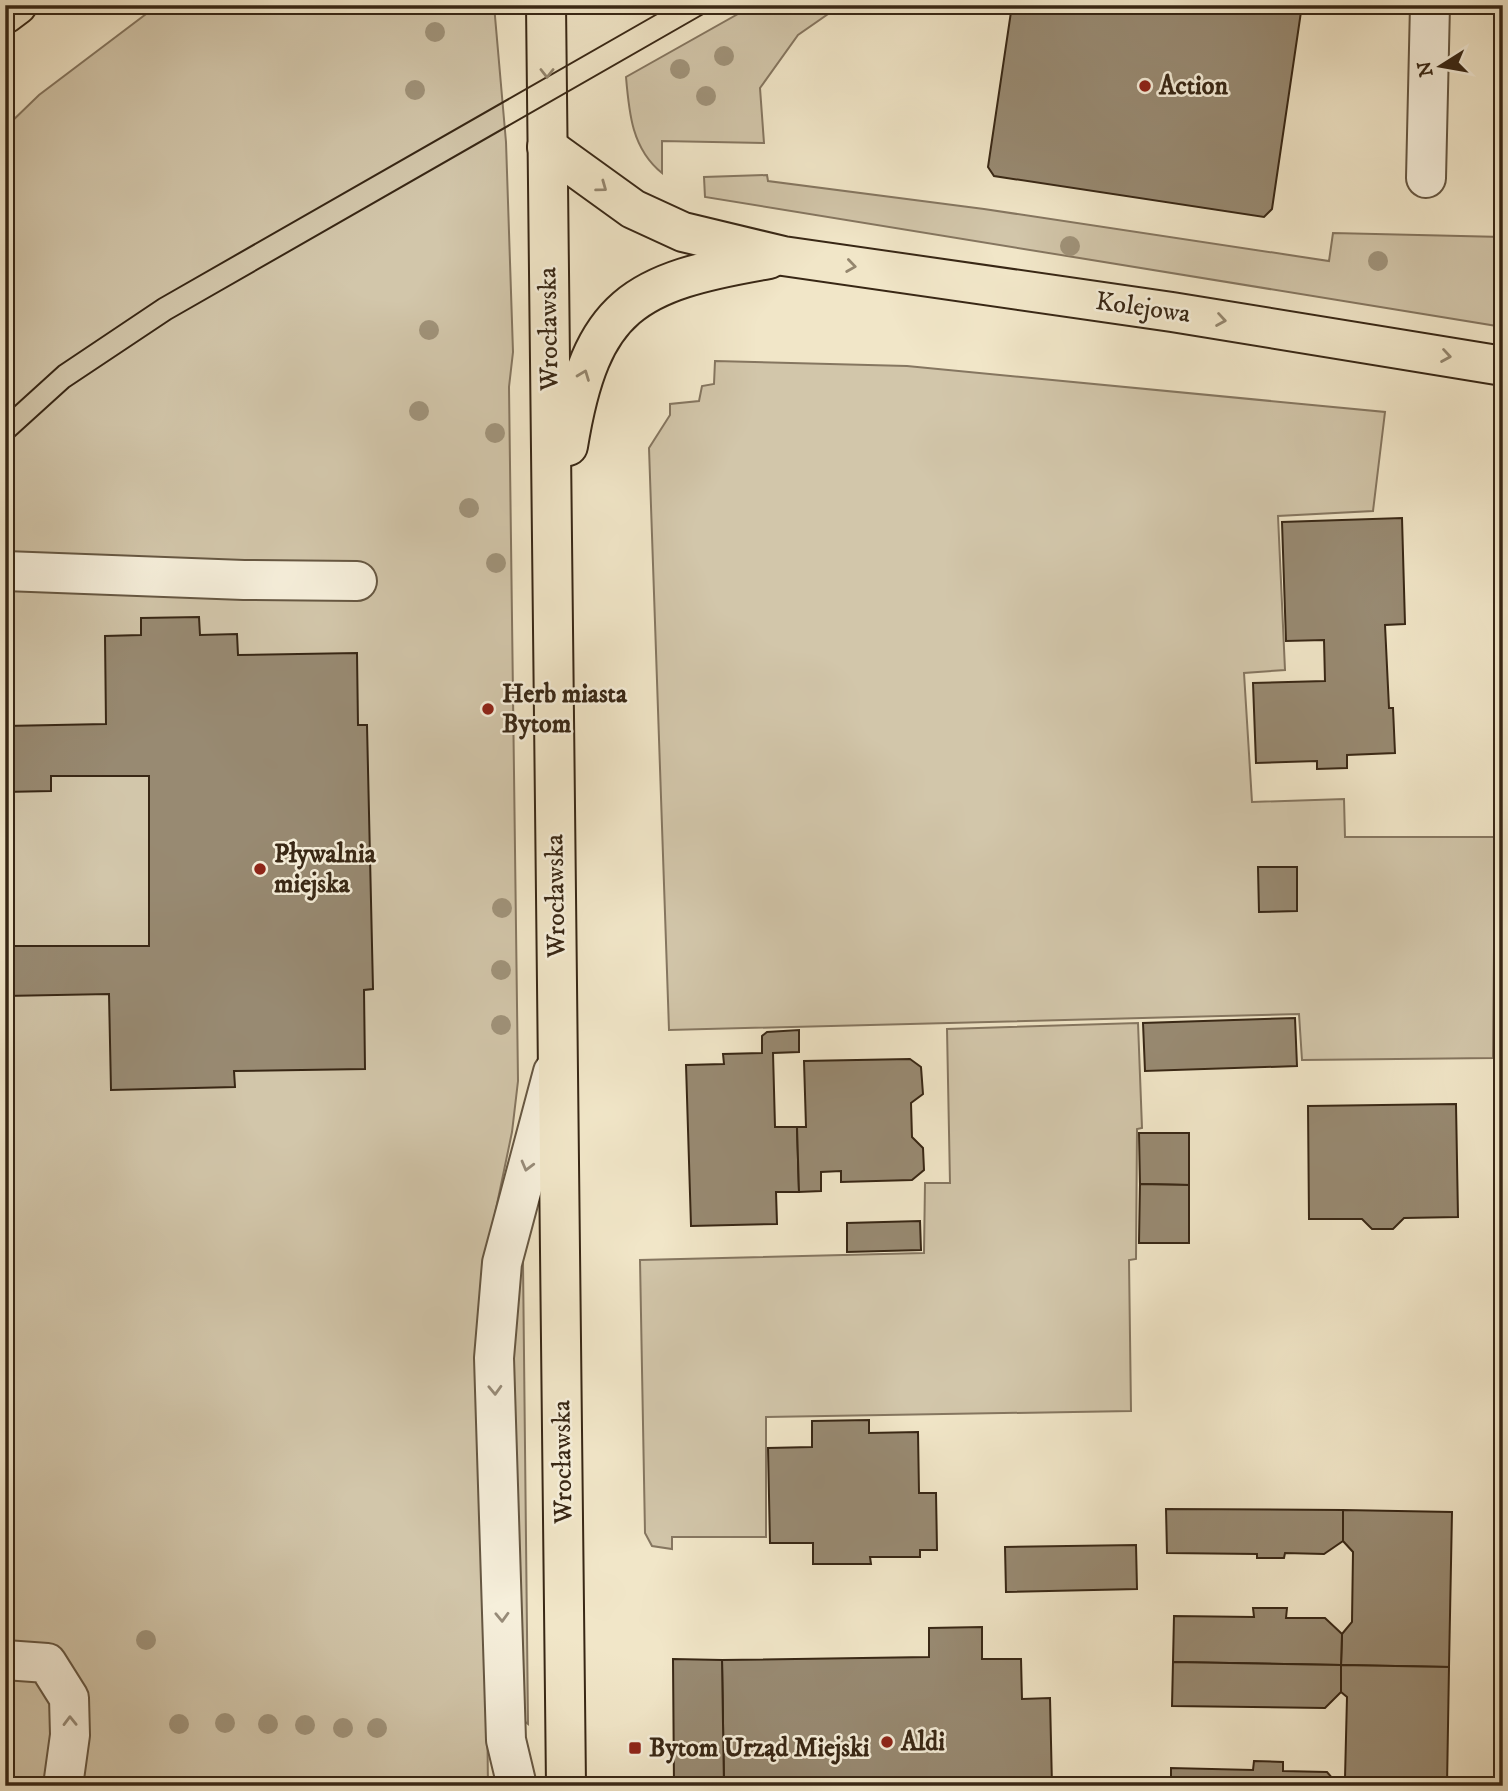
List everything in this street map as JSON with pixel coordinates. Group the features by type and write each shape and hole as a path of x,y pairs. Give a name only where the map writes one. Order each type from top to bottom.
{"main road":[{"path":"5,14 17,5"},
{"name":"Wrocławska","path":"547,5 566,1786"},
{"name":"Kolejowa","path":"547,147 633,209 683,232 783,257 1172,312 1503,366"},
{"name":"Kolejowa","path":"552,538 576,398 597,344 622,310 644,293 672,280 783,257"}],"street":[{"path":"1426,178 1430,5"},
{"path":"5,571 244,580 357,581"},
{"path":"517,1786 506,1740 494,1358 502,1263 558,1053"},
{"path":"5,1660 47,1663 69,1698 70,1735 63,1786"}],"shaded area":[{"path":"158,5 494,5 506,142 513,352 509,387 518,1081 512,1132 482,1276 488,1786 5,1786 5,128 39,95"},
{"path":"754,5 841,5 798,35 760,88 764,143 662,141 662,173 638,142 631,117 626,77"},
{"path":"767,175 768,181 984,209 1329,261 1333,233 1503,237 1503,327 705,197 704,177"},
{"path":"715,361 907,366 1385,412 1373,511 1278,516 1285,670 1244,673 1252,802 1344,799 1345,837 1495,837 1493,1058 1302,1060 1299,1014 669,1030 649,448 670,415 670,404 699,401 702,386 714,384"},
{"path":"1138,1023 1142,1128 1137,1129 1136,1259 1129,1260 1131,1411 766,1417 766,1537 672,1537 672,1549 652,1546 645,1533 640,1260 924,1253 925,1183 950,1183 947,1029"},
{"path":"523,1262 528,1724 519,1717 517,1688 513,1285"}],"building":[{"name":"Action","path":"1012,5 1302,5 1272,209 1264,217 994,176 988,167"},
{"path":"1402,518 1405,624 1385,625 1389,708 1393,708 1395,753 1347,755 1347,768 1317,769 1317,761 1256,763 1253,683 1325,681 1324,640 1286,641 1282,522"},
{"name":"Pływalnia miejska","path":"199,617 200,635 237,634 238,655 357,653 358,725 367,725 373,989 364,990 365,1069 234,1071 235,1087 111,1090 109,994 5,996 5,946 149,946 149,776 51,776 51,791 5,792 5,726 106,724 105,636 141,635 141,618"},
{"path":"5,847 11,847 11,882 5,882"},
{"path":"1258,867 1297,867 1297,911 1259,912"},
{"path":"1295,1018 1297,1066 1145,1071 1143,1023"},
{"path":"799,1030 799,1052 773,1053 775,1127 797,1127 799,1192 776,1192 777,1224 691,1226 686,1065 724,1064 723,1054 762,1053 762,1036 767,1032"},
{"path":"910,1059 921,1067 923,1094 911,1103 912,1137 923,1148 924,1170 912,1180 841,1182 841,1171 821,1172 821,1191 799,1192 797,1127 806,1127 804,1061"},
{"path":"1456,1104 1458,1217 1404,1218 1393,1229 1372,1229 1362,1219 1309,1219 1308,1106"},
{"path":"1139,1133 1189,1133 1189,1185 1140,1184"},
{"path":"1140,1184 1189,1185 1189,1243 1139,1243"},
{"path":"920,1221 921,1250 847,1252 847,1223"},
{"path":"869,1420 869,1433 918,1432 919,1493 936,1493 937,1550 920,1550 920,1557 870,1557 871,1564 813,1564 813,1543 770,1543 768,1448 812,1447 812,1421"},
{"path":"1166,1509 1343,1510 1343,1541 1324,1554 1285,1553 1284,1558 1257,1558 1257,1554 1167,1553"},
{"path":"1343,1510 1452,1512 1449,1667 1341,1665 1342,1634 1352,1622 1353,1552 1343,1541"},
{"path":"1136,1545 1137,1589 1006,1592 1005,1547"},
{"path":"1253,1608 1287,1608 1286,1618 1325,1618 1342,1634 1341,1665 1173,1662 1174,1616 1254,1617"},
{"name":"Aldi","path":"982,1627 982,1659 1021,1659 1022,1699 1050,1698 1052,1786 724,1786 722,1660 929,1657 929,1628"},
{"path":"673,1659 722,1660 724,1786 674,1786"},
{"path":"1173,1662 1341,1665 1341,1692 1325,1708 1172,1706"},
{"path":"1341,1665 1449,1667 1447,1786 1339,1786 1345,1778 1347,1697 1341,1692"},
{"path":"1254,1761 1283,1762 1283,1771 1327,1772 1339,1786 1171,1786 1171,1768 1253,1770"}],"tram line":[{"path":"5,415 59,366 159,299 673,5"},
{"path":"5,445 69,387 171,319 719,5"}],"place":[{"name":"Action","path":"1145,86"},
{"name":"Herb miasta Bytom","path":"488,709"},
{"name":"Pływalnia miejska","path":"260,869"},
{"name":"Aldi","path":"887,1742"},
{"name":"Bytom Urząd Miejski","path":"635,1748"}]}
